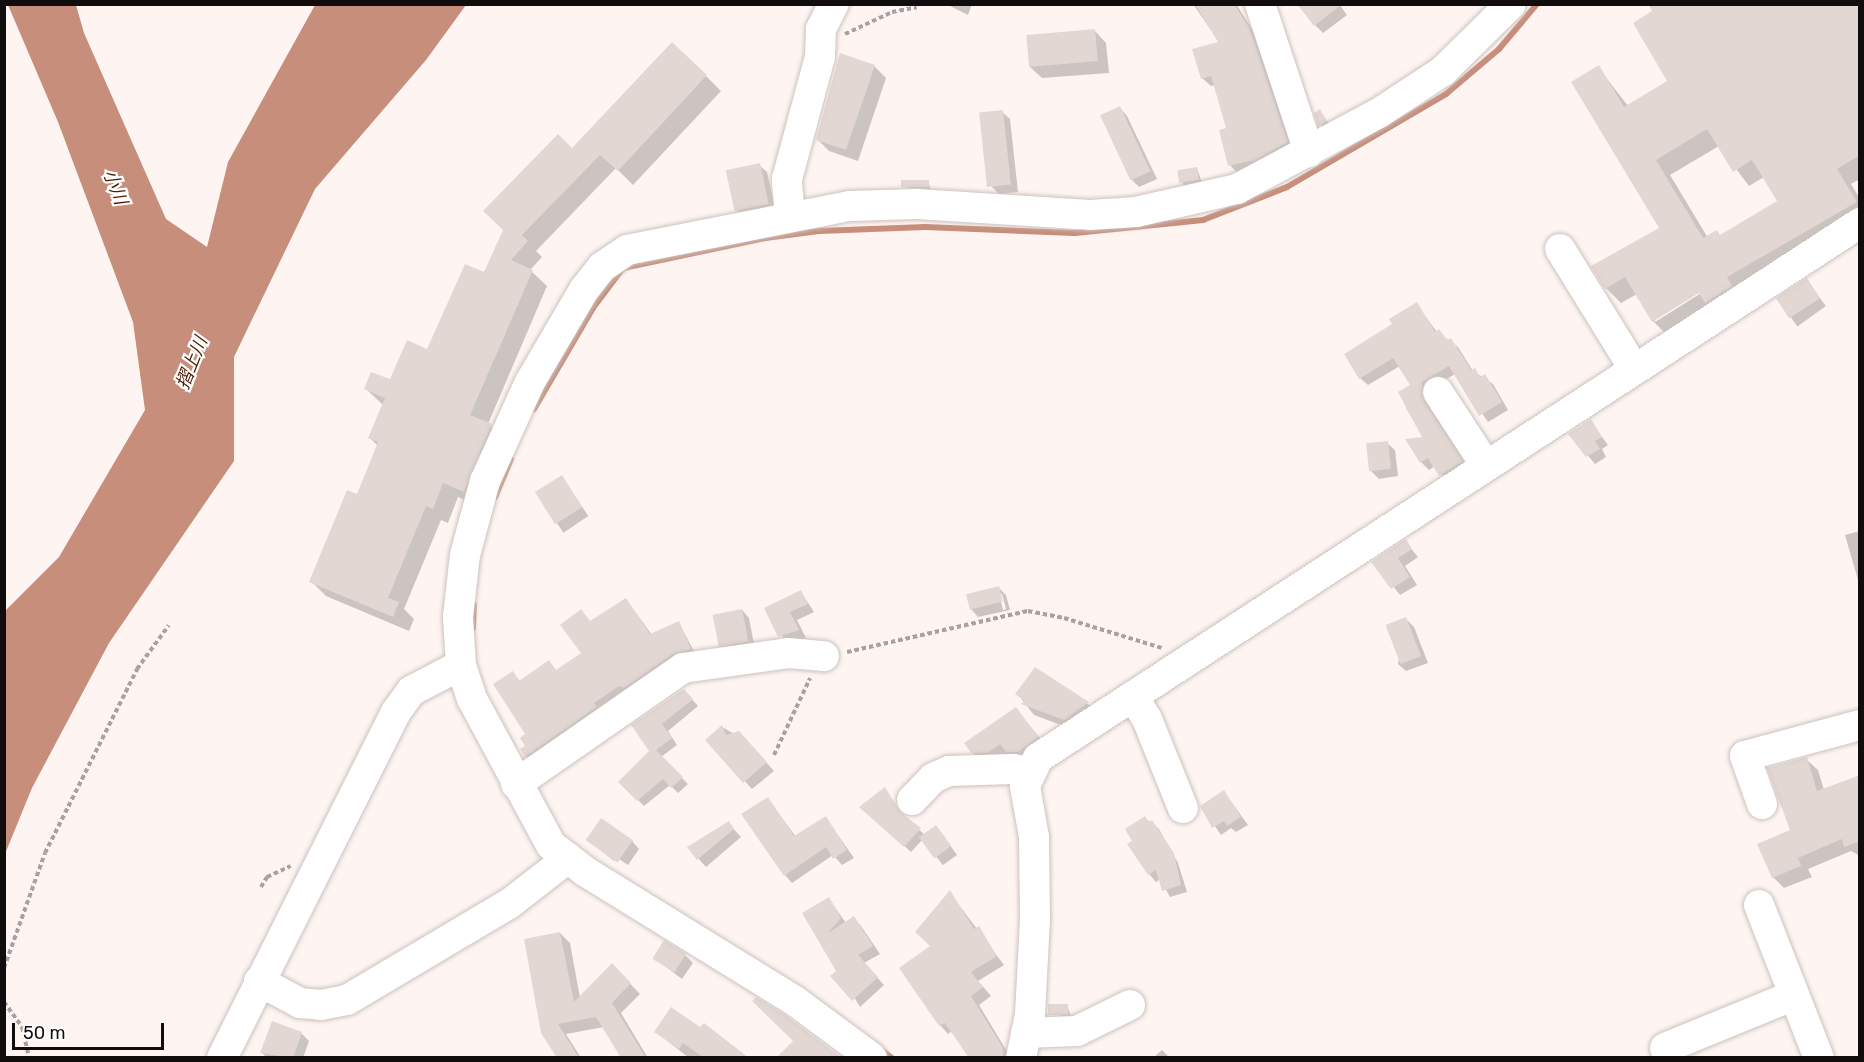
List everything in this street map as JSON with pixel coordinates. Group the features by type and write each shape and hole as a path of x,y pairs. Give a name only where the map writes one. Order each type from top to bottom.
{"street":[{"path":"790,217 787,179 820,57 821,38 834,4"},
{"path":"872,1058 795,1001 551,845 522,780 472,699 461,665 458,617 465,555 485,481 530,382 584,290 602,267 627,250 850,206 916,204 1040,215 1136,212 1237,189 1379,113 1443,71 1511,4"},
{"path":"1264,6 1309,152"},
{"path":"1130,1005 1077,1031 1023,1045 1035,919 1034,837 1025,786 1029,772 1038,758 1485,464 1860,223"},
{"path":"1560,249 1634,369"},
{"path":"1438,392 1485,464"},
{"path":"522,780 683,668 788,653 824,656"},
{"path":"222,1058 396,712 411,691 461,665"},
{"path":"1133,696 1148,719 1182,808"},
{"path":"1762,804 1745,756 1860,725"},
{"path":"912,800 933,778 949,771 1013,769 1029,772"},
{"path":"259,981 300,1003 321,1005 347,1000 509,904 568,858"},
{"path":"1759,905 1819,1058"},
{"path":"1665,1048 1794,994"}],"path":[{"path":"821,38 840,36 892,12 917,7"},
{"path":"774,755 792,712 824,656 1028,611 1157,645 1187,660"},
{"path":"4,968 45,854 137,669 170,624"},
{"path":"4,1002 22,1027 30,1058"}],"water":[{"path":"8,5 76,5 84,33 166,219 207,247 228,162 315,5 466,5 426,60 315,189 234,357 234,461 109,643 32,788 5,854 5,611 59,557 145,410 133,322 58,122"}],"building":[{"path":"1195,4 1234,4 1249,27 1288,142 1255,160 1228,166 1219,130 1226,128 1211,76 1201,79 1192,49 1218,42"},
{"path":"1297,4 1342,4 1314,26"},
{"path":"1648,4 1860,4 1860,155 1837,169 1857,202 1727,277 1732,286 1705,303 1699,293 1652,322 1625,277 1605,289 1591,266 1659,228 1571,82 1599,65 1624,107 1667,81 1633,23 1652,11","holes":["1707,129 1733,172 1752,160 1777,201 1720,235 1717,230 1703,238 1656,160"]},
{"path":"1095,29 1098,61 1029,67 1026,35"},
{"path":"672,42 707,75 618,171 600,155 522,235 528,241 511,260 533,270 470,415 492,424 464,492 443,483 433,509 426,506 388,598 399,602 393,617 309,582 347,490 357,494 378,442 368,438 385,398 364,389 371,372 390,379 407,340 427,349 465,264 484,272 503,230 483,211 558,134 572,148"},
{"path":"840,53 875,65 846,150 816,140"},
{"path":"1120,106 1150,171 1130,181 1100,115"},
{"path":"1320,109 1327,121 1318,126 1314,113"},
{"path":"1003,110 1011,185 987,187 979,113"},
{"path":"760,163 769,204 734,211 726,170"},
{"path":"1197,167 1199,180 1179,183 1177,170"},
{"path":"901,180 929,180 929,187 901,187"},
{"path":"1807,278 1820,298 1789,318 1776,298"},
{"path":"1417,302 1435,332 1439,329 1447,340 1451,338 1471,370 1475,368 1480,377 1485,374 1502,402 1479,416 1449,366 1422,382 1424,401 1463,461 1439,476 1428,458 1420,463 1405,439 1422,437 1398,392 1410,385 1393,358 1359,379 1344,354 1392,324 1389,319"},
{"path":"1591,419 1602,437 1595,441 1600,449 1586,457 1568,434"},
{"path":"1388,441 1391,469 1369,471 1366,443"},
{"path":"562,475 582,507 555,524 535,492"},
{"path":"1406,539 1412,549 1398,558 1410,577 1391,589 1371,562"},
{"path":"999,586 1003,602 970,610 966,594"},
{"path":"801,590 808,604 790,612 799,630 778,637 764,608"},
{"path":"626,598 650,634 679,621 691,649 673,654 624,688 619,686 594,703 597,707 525,757 520,749 525,746 520,738 525,734 493,684 513,671 519,681 549,660 556,670 581,653 560,625 581,609 590,621"},
{"path":"742,609 748,641 719,647 713,615"},
{"path":"1406,617 1421,656 1401,664 1385,625"},
{"path":"1035,667 1089,702 1064,720 1021,704 1025,701 1015,694"},
{"path":"684,689 693,699 662,724 672,738 656,750 683,777 671,788 663,779 637,801 618,782 649,751 631,725"},
{"path":"1016,707 1038,737 1018,752 1006,752 1000,744 987,753 971,753 964,743"},
{"path":"722,725 726,735 739,731 767,762 743,783 705,740"},
{"path":"1807,757 1817,791 1860,775 1860,841 1844,847 1842,839 1798,858 1801,866 1772,878 1757,844 1790,830 1767,768"},
{"path":"885,787 900,812 921,828 904,847 859,807"},
{"path":"1224,790 1241,817 1227,826 1224,821 1212,828 1200,806"},
{"path":"768,797 794,836 826,816 847,850 833,859 826,847 784,876 741,814"},
{"path":"1145,816 1149,822 1152,820 1174,853 1181,885 1162,891 1156,870 1148,875 1127,844 1132,841 1125,829"},
{"path":"601,818 633,840 617,862 586,840"},
{"path":"729,821 734,829 697,860 687,847"},
{"path":"936,825 951,846 934,858 919,837"},
{"path":"950,890 974,929 979,926 997,956 971,972 983,987 971,996 1003,1048 1003,1058 969,1058 945,1023 939,1026 899,968 930,946 915,932"},
{"path":"829,897 841,918 828,933 854,916 873,946 858,955 878,977 852,1001 830,976 836,971 802,913"},
{"path":"560,932 574,1002 612,963 631,983 612,1003 646,1058 621,1058 596,1017 558,1024 579,1058 557,1058 541,1033 524,939"},
{"path":"664,940 686,954 674,972 652,959"},
{"path":"756,997 785,1015 842,1058 776,1058 793,1041 752,1001"},
{"path":"1048,1004 1068,1004 1068,1015 1048,1015"},
{"path":"671,1007 700,1027 704,1023 749,1058 704,1058 683,1043 679,1049 654,1032"},
{"path":"272,1021 302,1032 293,1058 260,1053"}],"waterway":[{"path":"534,409 593,308 623,268 765,238 819,231 925,227 1075,233 1203,220 1287,187 1446,94 1499,49 1537,4"},
{"path":"495,497 511,459"},
{"path":"473,628 474,605"},
{"path":"879,1048 892,1058"}],"water label":[{"name":"小川","path":"115,187"},
{"name":"摺上川","path":"192,363"}]}
